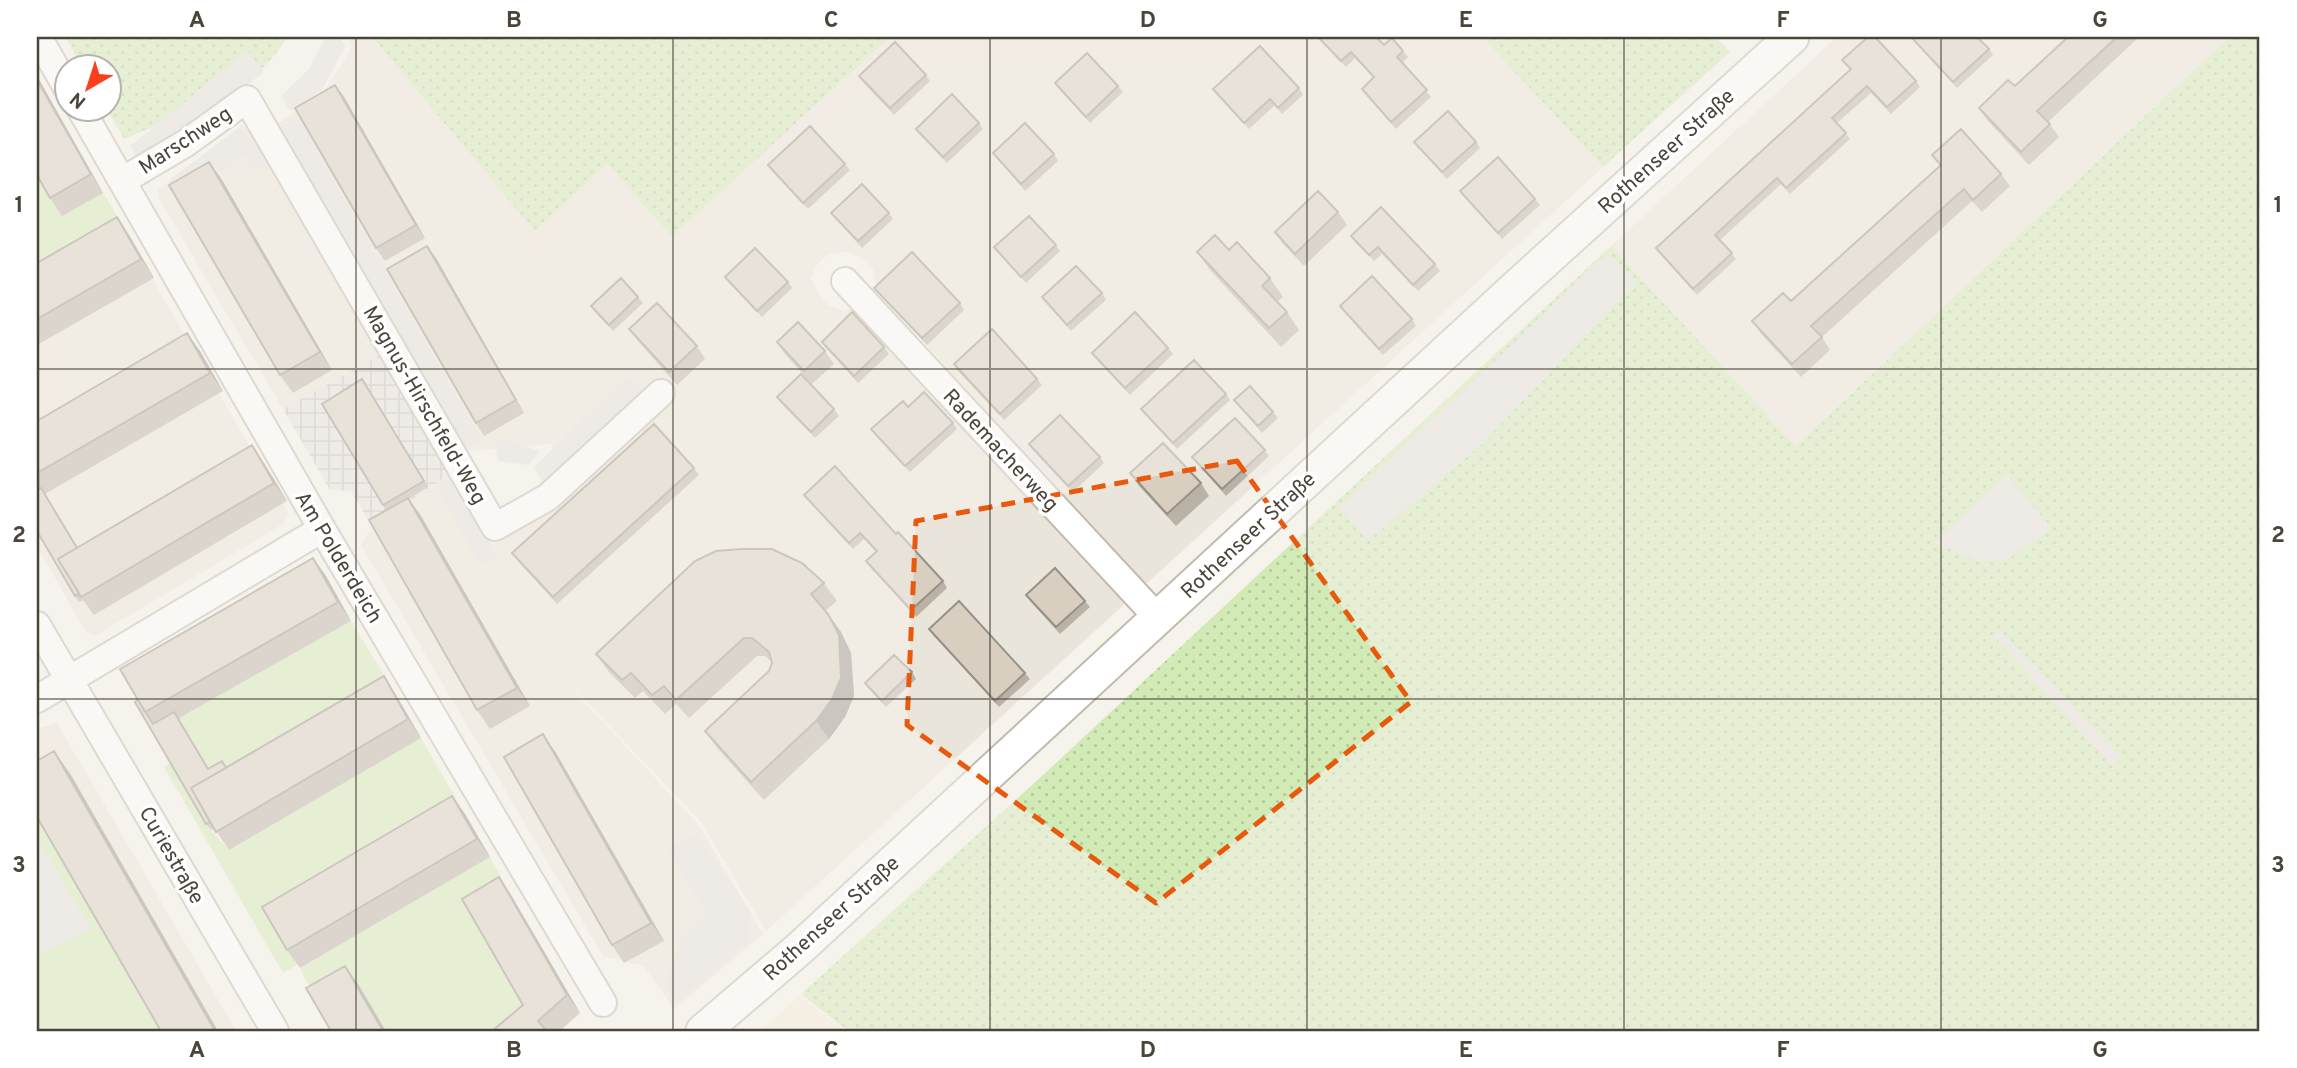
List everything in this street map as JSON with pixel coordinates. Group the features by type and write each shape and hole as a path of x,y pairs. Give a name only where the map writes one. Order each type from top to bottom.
{"street":[{"path":"38,37 52,62"},
{"name":"Rothenseer Straße","path":"703,1031 799,948 1514,289 1792,37"},
{"name":"Marschweg","path":"122,181 186,143 247,99"},
{"name":"Magnus-Hirschfeld-Weg","path":"247,99 495,527 548,497 661,393"},
{"name":"Am Polderdeich","path":"88,122 322,529 603,1003"},
{"name":"Rademacherweg","path":"845,281 1158,618"},
{"path":"37,699 322,529"},
{"name":"Curiestraße","path":"37,625 275,1031"}],"highlighted area":[{"path":"1237,461 1411,702 1156,903 907,725 916,521"}],"shaded area":[{"path":"326,37 338,37 346,45 322,90 290,111 281,96 309,69"},
{"path":"350,37 372,37 535,230 607,164 672,237 890,37 1482,37 1603,167 1144,586 877,290 873,269 859,256 847,252 828,254 817,264 811,278 819,295 829,306 845,311 857,305 1128,601 766,931 700,821 575,690 699,825 763,934 674,1009 644,966 603,956 361,545 372,527 452,472 493,545 556,508 552,444 466,451 274,126 322,94 350,51"},
{"path":"1837,37 2229,37 1796,446 1611,246"},
{"path":"248,51 264,72 194,125 138,160 130,146"},
{"path":"37,80 52,106 52,122 61,122 288,513 283,524 95,636 86,632 37,546"},
{"path":"298,117 481,439 465,448 280,128"},
{"path":"242,125 250,132 384,353 283,409 158,197 158,190"},
{"path":"239,128 252,144 256,142 268,163 253,171 244,156 183,198 169,180"},
{"path":"1608,254 1637,281 1479,447 1369,540 1338,508"},
{"path":"384,353 452,472 372,527 351,491 330,490 283,409"},
{"path":"627,377 647,396 545,487 534,467"},
{"path":"494,437 541,451 528,465 498,461"},
{"path":"2007,475 2051,528 2007,560 1979,561 1934,543"},
{"path":"451,477 497,557 479,564 436,487"},
{"path":"2001,631 2121,758 2112,766 1994,636"},
{"path":"57,723 236,1031 37,1031 37,729"},
{"path":"697,834 749,909 750,939 676,1003 664,986 682,937 706,913 668,849"},
{"path":"37,838 91,929 37,956"},
{"path":"800,996 844,1031 761,1031"}],"green space":[{"path":"65,37 287,37 273,57 236,88 192,111 124,139 114,122 122,122 122,52 74,52"},
{"path":"372,37 890,37 672,237 607,164 535,231"},
{"path":"1482,37 1716,37 1730,52 1603,167"},
{"path":"2229,37 2260,37 2260,1031 848,1031 801,994 1042,776 1611,246 1796,446"},
{"path":"37,171 103,193 129,235 37,289"},
{"path":"351,621 396,695 238,786 212,776 178,718"},
{"path":"421,738 465,814 298,964 283,973 164,767 172,762 211,830 229,850"},
{"path":"37,812 163,1031 37,1031"},
{"path":"490,857 511,895 535,1023 526,1031 386,1031 358,984 319,1007 300,968"}],"building":[{"path":"1318,37 1376,37 1384,45 1392,38 1403,51 1397,57 1427,90 1391,122 1362,89 1374,77 1351,52 1341,61"},
{"path":"1868,37 1875,37 1916,81 1887,107 1867,86 1832,118 1846,133 1786,188 1777,178 1715,235 1732,253 1693,289 1656,248 1851,69 1842,60"},
{"path":"1911,37 1977,37 1989,49 1953,82"},
{"path":"2068,37 2117,37 2037,111 2050,124 2021,152 1979,108 2008,80 2015,86"},
{"path":"895,42 926,75 890,108 859,76"},
{"path":"1260,46 1299,88 1278,108 1270,99 1244,123 1213,89"},
{"path":"1087,53 1118,86 1086,117 1055,83"},
{"path":"37,80 52,106 52,122 61,122 91,174 50,198 37,175"},
{"path":"335,85 416,225 376,248 295,108"},
{"path":"952,94 979,123 943,157 916,129"},
{"path":"1448,111 1476,142 1442,172 1414,142"},
{"path":"1025,123 1054,154 1021,184 993,153"},
{"path":"810,126 845,164 803,203 768,165"},
{"path":"1961,129 2001,174 1973,200 1964,189 1811,326 1822,337 1792,364 1752,321 1783,293 1791,301 1941,165 1932,155"},
{"path":"1498,157 1535,199 1498,233 1460,191"},
{"path":"209,162 320,352 280,375 169,185"},
{"path":"862,184 889,213 858,241 831,213"},
{"path":"1318,191 1338,212 1295,254 1275,232"},
{"path":"1381,207 1435,264 1413,285 1378,247 1369,255 1351,236"},
{"path":"1029,216 1056,245 1021,277 994,247"},
{"path":"117,217 141,259 37,319 37,263"},
{"path":"1215,235 1229,250 1237,242 1270,278 1262,286 1287,312 1269,328 1197,252"},
{"path":"427,246 516,400 476,423 387,269"},
{"path":"755,248 788,282 757,311 725,277"},
{"path":"912,252 960,303 922,338 874,288"},
{"path":"1076,266 1102,293 1067,325 1042,297"},
{"path":"1372,276 1412,319 1379,349 1340,306"},
{"path":"621,278 638,297 609,325 591,306"},
{"path":"657,303 697,346 669,372 629,329"},
{"path":"852,312 884,347 854,376 822,342"},
{"path":"1135,312 1168,348 1125,388 1092,353"},
{"path":"798,322 825,351 804,371 777,342"},
{"path":"992,329 1037,379 1000,414 954,364"},
{"path":"187,333 210,373 37,473 37,421"},
{"path":"1194,360 1226,394 1173,443 1141,409"},
{"path":"801,374 834,409 811,432 777,397"},
{"path":"362,379 424,481 383,505 322,404"},
{"path":"1250,386 1273,412 1258,426 1234,400"},
{"path":"924,392 953,423 905,466 871,429 903,401 908,407"},
{"path":"1060,415 1100,457 1068,486 1029,444"},
{"path":"1235,418 1265,450 1222,489 1192,457"},
{"path":"654,424 694,468 553,597 512,553"},
{"path":"1163,443 1201,483 1167,514 1130,473"},
{"path":"252,445 274,483 81,597 58,559"},
{"path":"835,466 943,581 911,610 866,561 877,551 860,533 849,543 804,495"},
{"path":"41,488 77,548 58,559 79,593 75,596 37,531 37,490"},
{"path":"408,498 517,688 477,710 369,520"},
{"path":"772,549 802,563 824,583 811,594 828,614 839,635 841,678 832,699 816,721 751,782 705,731 769,671 772,663 769,652 752,638 744,638 676,700 664,686 652,695 631,673 622,680 596,654 695,561 716,551"},
{"path":"313,558 338,602 145,712 120,669"},
{"path":"1055,568 1085,601 1056,627 1026,595"},
{"path":"959,601 1025,673 995,701 929,629"},
{"path":"894,655 912,672 882,701 865,683"},
{"path":"384,676 408,719 216,832 191,788"},
{"path":"138,700 153,724 174,712 208,769 222,761 226,768 191,788 210,822 206,824 135,702"},
{"path":"543,734 651,923 612,945 504,757"},
{"path":"54,751 215,1031 161,1031 37,817 37,761"},
{"path":"452,796 477,839 287,950 262,907"},
{"path":"499,877 567,995 538,1021 547,1031 492,1031 523,1005 462,899"},
{"path":"345,966 383,1031 331,1031 306,988"}]}
